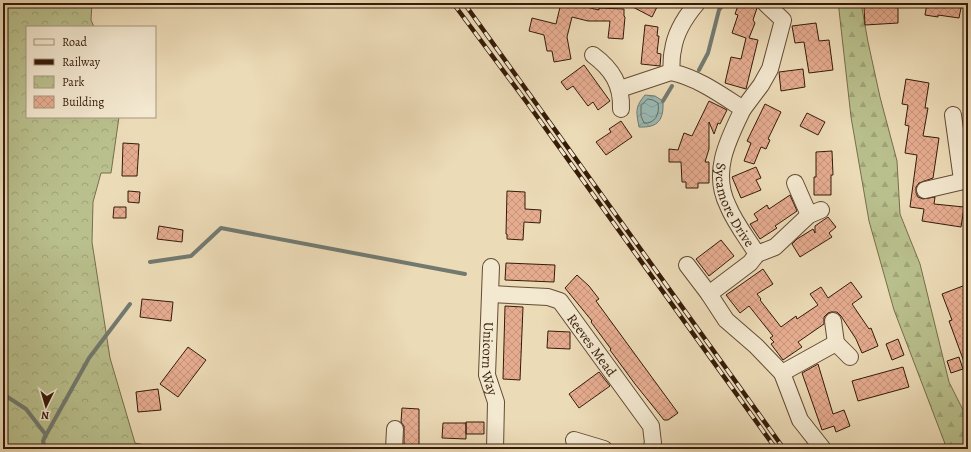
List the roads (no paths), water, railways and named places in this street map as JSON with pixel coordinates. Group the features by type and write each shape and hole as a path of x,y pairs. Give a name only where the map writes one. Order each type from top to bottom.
{"street":[{"path":"671,72 673,49 678,33 690,11 697,3"},
{"name":"Sycamore Drive","path":"756,254 728,206 722,192 720,178 722,160 734,127 743,109 761,85 770,69 783,20 765,3"},
{"path":"593,56 606,66 615,77 622,99 621,109"},
{"path":"620,89 671,72 698,80 743,109"},
{"path":"925,190 965,180 953,115"},
{"name":"Sycamore Drive","path":"709,294 750,263 756,254 774,247 815,213 795,183"},
{"path":"687,265 726,320 756,346 782,373 800,420 823,449"},
{"name":"Unicorn Way","path":"491,267 487,375 496,402 495,449"},
{"name":"Reeves Mead","path":"491,294 548,297 560,301 651,426 653,443 651,449"},
{"path":"833,321 836,343 850,357"},
{"path":"782,373 836,343"},
{"path":"394,449 395,429"},
{"path":"574,440 604,449"}],"water":[{"path":"645,95 655,96 663,101 663,108 661,118 658,122 651,126 639,127 637,110 639,103"}],"waterway":[{"path":"699,70 708,53 719,10 724,3"},
{"path":"663,101 672,86"},
{"path":"150,262 191,256 221,228 465,274"},
{"path":"45,449 43,441 89,358 130,304"},
{"path":"3,394 26,409 46,435"}],"railway":[{"path":"453,3 528,104 776,449"},
{"path":"464,3 784,449"}]}
